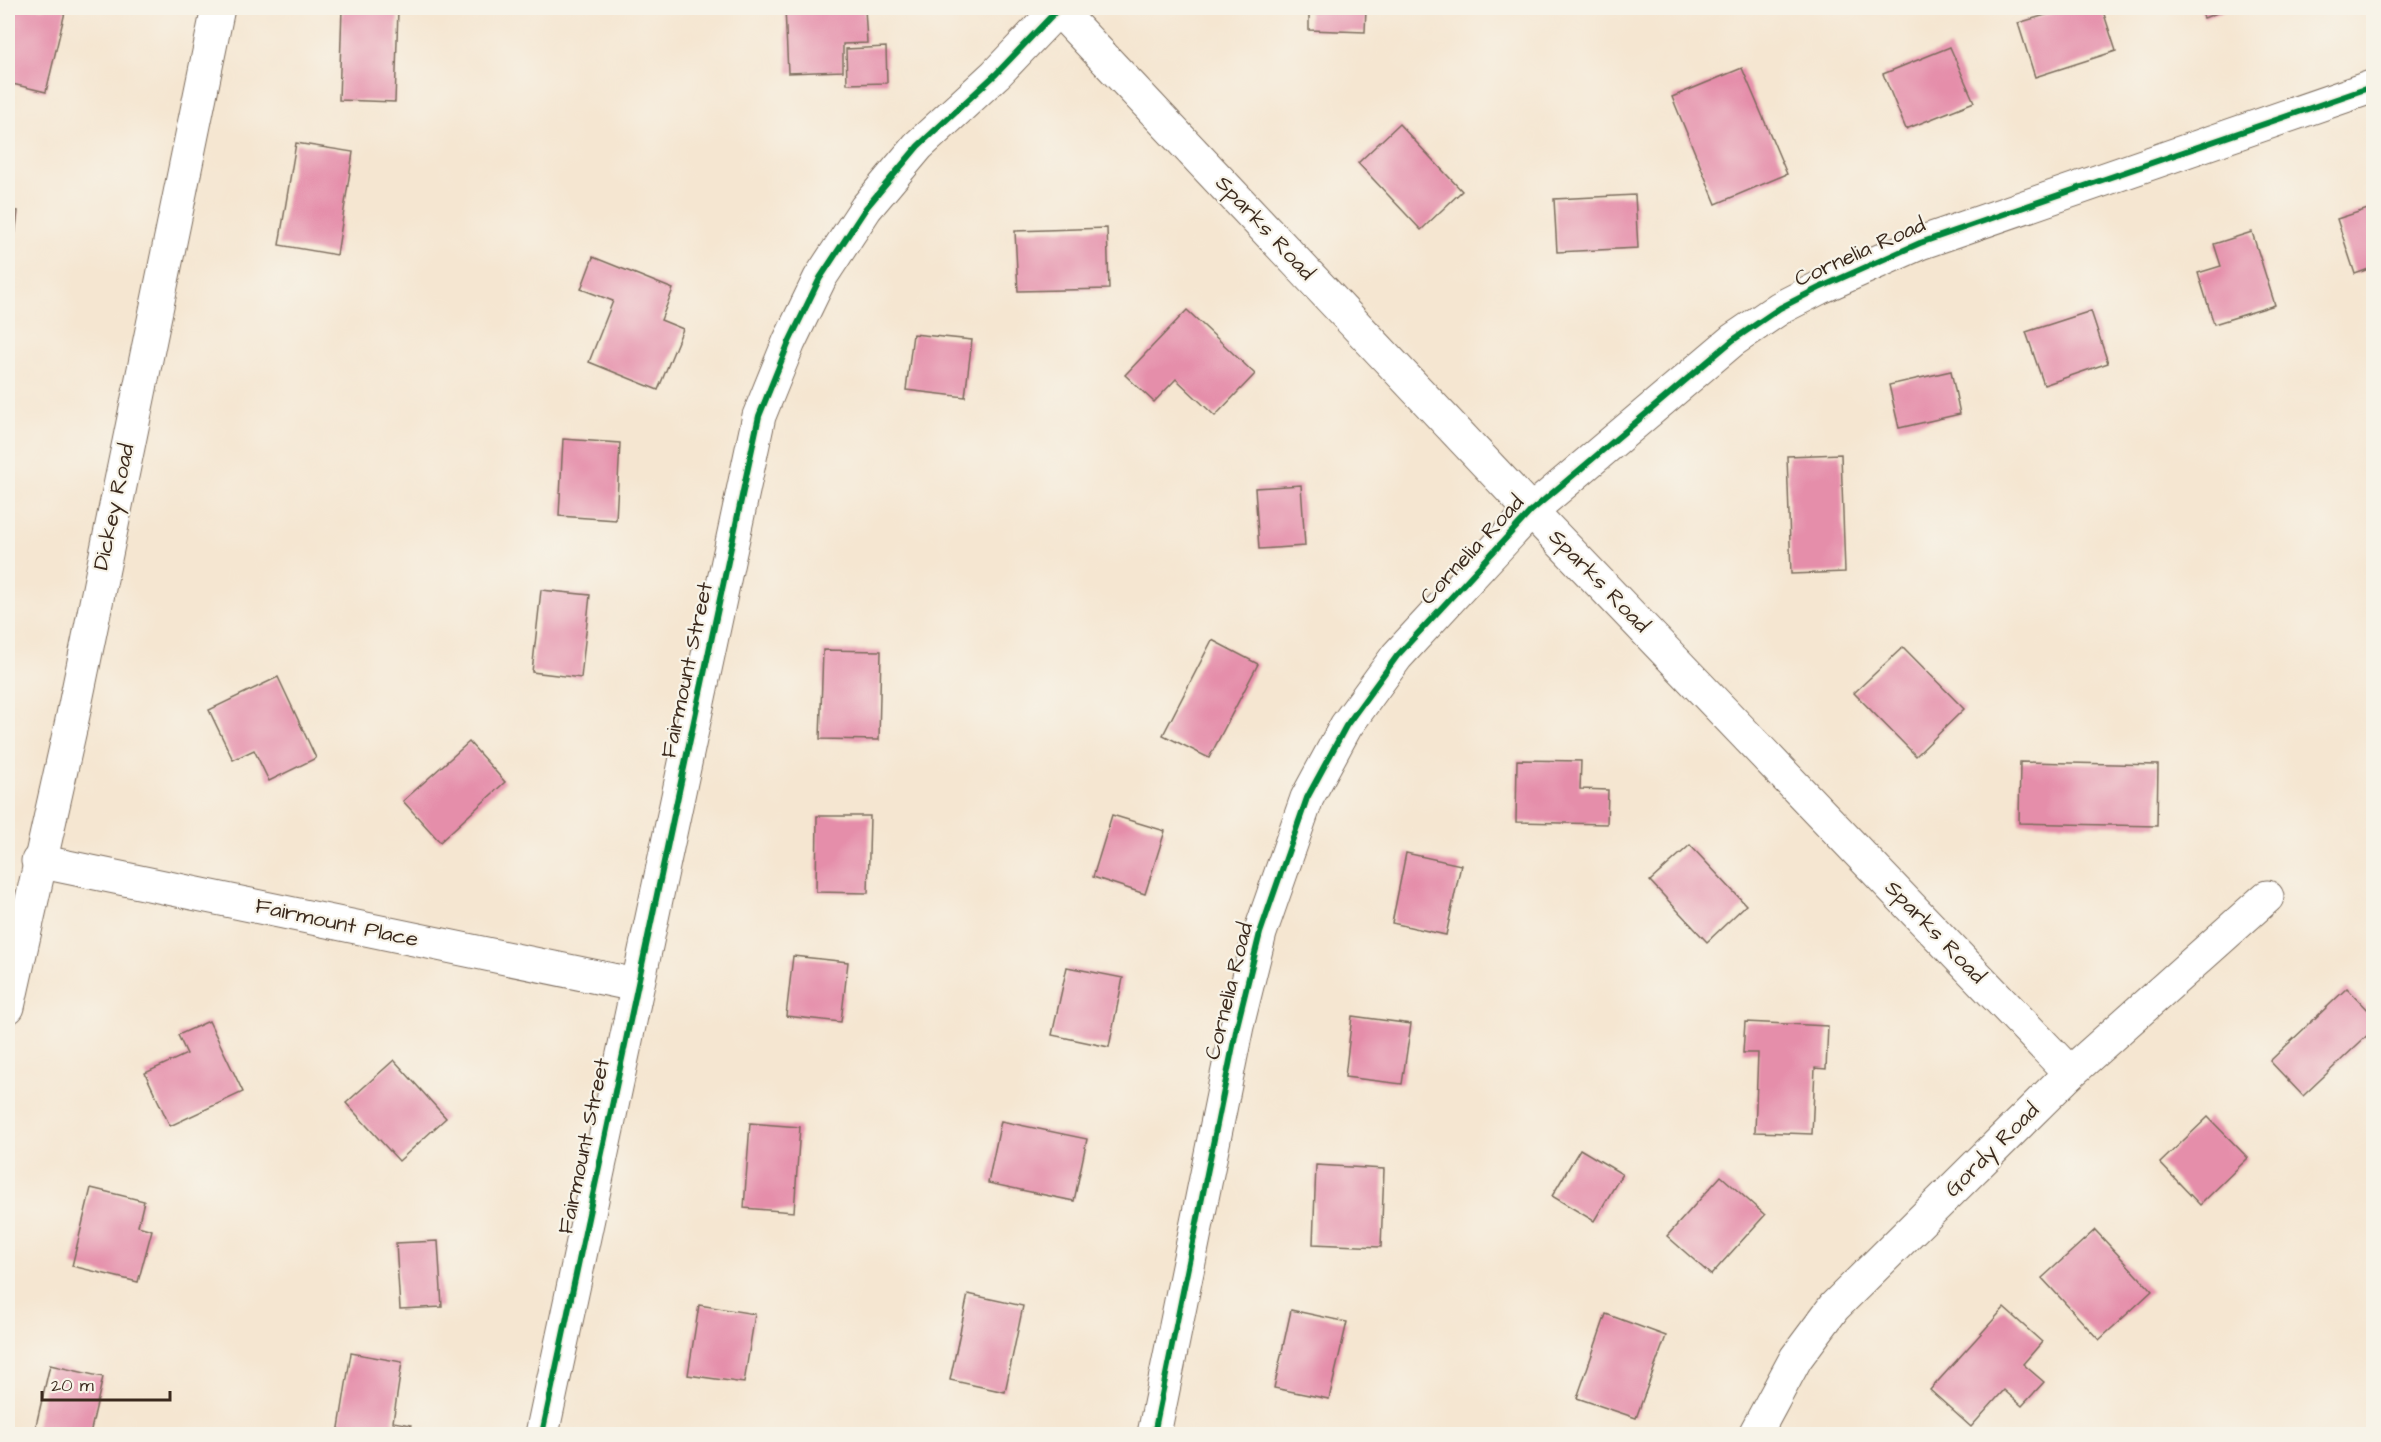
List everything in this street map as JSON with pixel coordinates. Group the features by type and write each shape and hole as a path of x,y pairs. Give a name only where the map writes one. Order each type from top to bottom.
{"street":[{"name":"Dickey Road","path":"8,1006 70,725 218,8"},
{"name":"Sparks Road","path":"1058,8 1531,511 2070,1073"},
{"name":"Fairmount Street","path":"542,1434 759,416 789,342 820,278 866,208 918,146 996,74 1058,8"},
{"name":"Cornelia Road","path":"1154,1434 1237,1026 1260,933 1307,798 1346,726 1397,656 1531,511 1733,340 1780,308 1920,243 2373,86"},
{"name":"Fairmount Place","path":"39,861 636,986"},
{"name":"Gordy Road","path":"1755,1434 1796,1358 1834,1307 2070,1073 2266,897"}],"building":[{"path":"9,8 66,8 46,92 8,83"},
{"path":"342,8 398,10 395,102 339,100"},
{"path":"785,8 865,8 867,43 843,44 843,71 788,73"},
{"path":"1309,8 1366,8 1365,32 1309,30"},
{"path":"2069,8 2102,8 2116,51 2035,77 2018,23"},
{"path":"2200,8 2230,8 2204,18"},
{"path":"886,47 887,83 847,84 846,49"},
{"path":"1950,47 1974,102 1906,129 1883,74"},
{"path":"1742,68 1787,174 1716,204 1672,97"},
{"path":"1399,124 1462,191 1421,230 1358,163"},
{"path":"296,143 353,152 337,255 279,245"},
{"path":"1635,195 1638,248 1557,252 1554,199"},
{"path":"2374,207 2374,267 2355,274 2337,219"},
{"path":"8,210 18,211 12,262 8,261"},
{"path":"1107,228 1109,289 1018,291 1015,231"},
{"path":"2252,232 2275,305 2214,324 2198,273 2221,266 2214,244"},
{"path":"593,257 673,289 661,320 683,329 658,390 589,362 613,301 581,289"},
{"path":"1187,310 1255,374 1215,416 1176,379 1154,402 1125,375"},
{"path":"2091,311 2108,363 2044,385 2026,332"},
{"path":"913,334 972,340 965,397 906,390"},
{"path":"1951,371 1960,414 1899,428 1889,385"},
{"path":"563,439 620,443 616,520 559,516"},
{"path":"1841,454 1845,572 1791,574 1787,456"},
{"path":"1301,485 1305,546 1259,549 1255,488"},
{"path":"541,590 590,595 581,678 532,672"},
{"path":"1212,640 1258,664 1209,758 1163,735"},
{"path":"1903,647 1964,709 1916,756 1854,693"},
{"path":"823,650 881,651 879,740 820,739"},
{"path":"278,677 316,758 269,781 254,750 233,760 209,710"},
{"path":"469,742 505,782 440,842 403,801"},
{"path":"1517,760 1581,761 1580,789 1608,790 1607,824 1516,822"},
{"path":"2020,762 2158,765 2157,826 2019,823"},
{"path":"1112,815 1165,831 1145,894 1093,877"},
{"path":"817,816 870,816 868,893 816,892"},
{"path":"1690,845 1746,905 1707,942 1650,881"},
{"path":"1406,853 1461,865 1446,935 1392,923"},
{"path":"793,956 848,962 841,1022 786,1016"},
{"path":"1067,967 1123,978 1109,1047 1052,1035"},
{"path":"2347,988 2374,1016 2374,1029 2303,1096 2270,1061"},
{"path":"1352,1016 1411,1024 1402,1084 1345,1077"},
{"path":"209,1021 243,1092 170,1126 145,1073 187,1054 178,1035"},
{"path":"1745,1022 1828,1026 1826,1069 1815,1068 1812,1134 1755,1132 1758,1053 1743,1053"},
{"path":"394,1060 446,1118 399,1161 346,1103"},
{"path":"2208,1117 2248,1158 2200,1205 2160,1163"},
{"path":"1001,1121 1087,1139 1074,1201 988,1183"},
{"path":"750,1123 800,1127 794,1212 744,1208"},
{"path":"1580,1149 1622,1174 1594,1221 1552,1196"},
{"path":"1316,1165 1384,1169 1381,1247 1313,1244"},
{"path":"1721,1176 1765,1215 1711,1275 1667,1236"},
{"path":"91,1188 144,1201 138,1226 152,1230 138,1282 72,1266"},
{"path":"2095,1230 2152,1291 2099,1340 2042,1278"},
{"path":"438,1241 442,1307 400,1309 396,1243"},
{"path":"968,1294 1023,1306 1005,1392 950,1380"},
{"path":"699,1305 755,1314 744,1383 688,1375"},
{"path":"2004,1308 2042,1342 2023,1364 2044,1382 2022,1406 2004,1390 1971,1427 1930,1390"},
{"path":"1291,1310 1347,1322 1329,1399 1274,1388"},
{"path":"1606,1314 1666,1336 1636,1418 1577,1398"},
{"path":"351,1353 402,1362 393,1422 411,1425 409,1434 338,1434"},
{"path":"50,1365 103,1377 90,1434 34,1434"}],"cycle path":[{"path":"542,1434 759,416 789,342 820,278 866,208 918,146 996,74 1059,8"},
{"path":"1154,1434 1237,1026 1260,933 1307,798 1346,726 1397,656 1531,511 1733,340 1780,308 1920,243 2374,86"}]}
